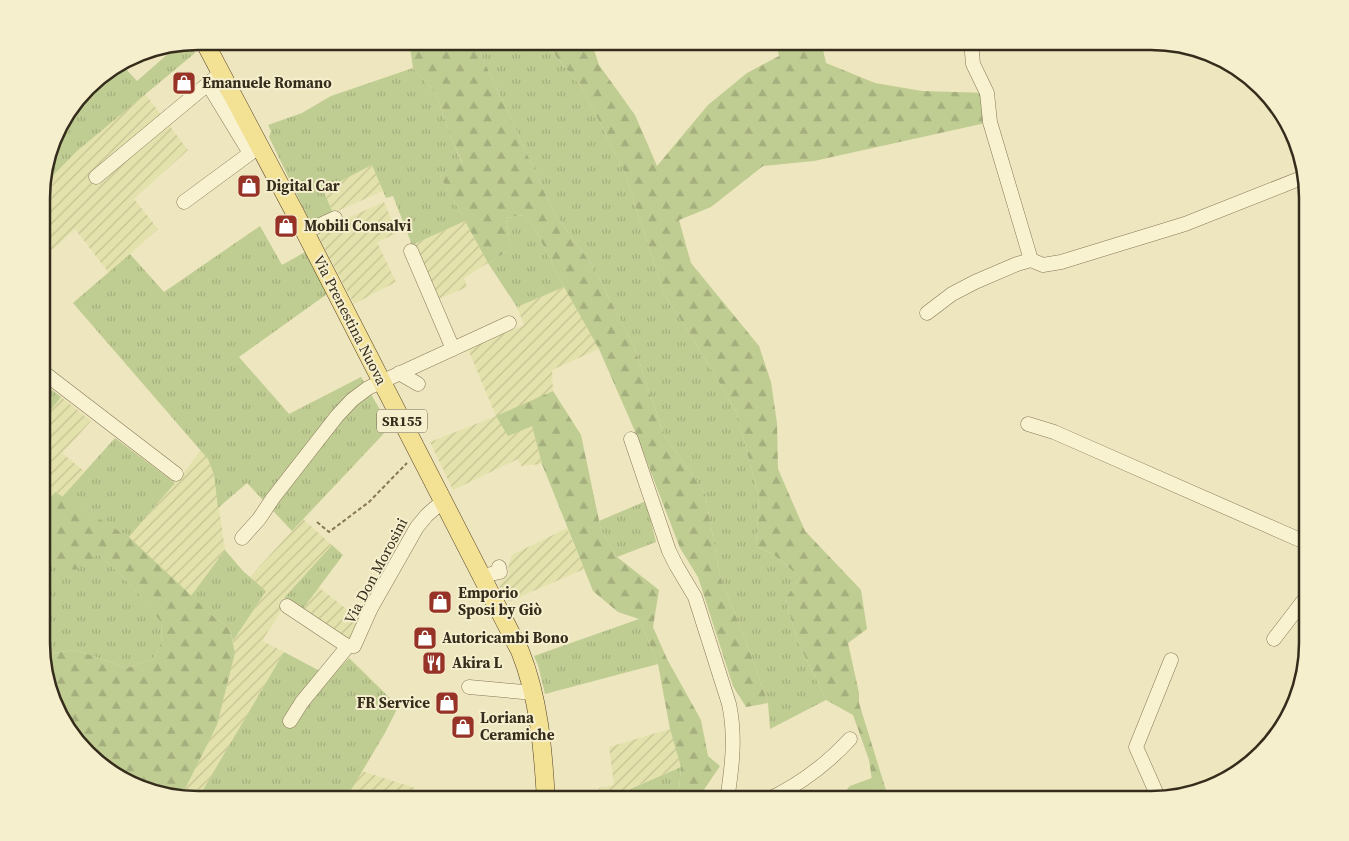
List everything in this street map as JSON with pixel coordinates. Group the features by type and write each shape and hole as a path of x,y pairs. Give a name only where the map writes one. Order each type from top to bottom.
{"main road":[{"name":"Via Prenestina Nuova","path":"206,50 214,78 305,232 520,651 534,693 540,731 545,791"}],"street":[{"path":"972,50 974,64 987,93 990,122 1031,260"},
{"path":"96,176 214,78"},
{"path":"184,202 255,150"},
{"path":"928,312 952,294 1016,264 1031,260 1043,265 1071,259 1185,224 1298,179"},
{"path":"305,232 335,218"},
{"path":"411,251 453,349"},
{"path":"242,538 259,519 273,498 337,416 352,400 368,388 382,381 509,323"},
{"path":"400,373 418,384"},
{"path":"50,378 176,474"},
{"path":"1028,424 1054,432 1299,539"},
{"path":"631,439 669,552 695,597 730,704 733,745 728,791"},
{"name":"Via Don Morosini","path":"287,606 344,644 354,646 371,608 417,527 426,515 443,501"},
{"path":"482,576 501,573"},
{"path":"1274,639 1299,606"},
{"path":"290,721 302,702 348,646"},
{"path":"1155,791 1136,747 1171,660"},
{"path":"469,687 534,693"},
{"path":"785,791 803,780 827,761 850,739"}],"path":[{"path":"317,522 329,532 369,502 418,452"}],"shaded area":[{"path":"145,94 188,150 134,199 158,229 109,273 75,229 50,252 51,177 77,151"},
{"path":"372,165 383,191 333,213 323,190"},
{"path":"384,202 397,233 377,242 396,282 354,304 316,232"},
{"path":"465,221 488,263 464,278 467,287 436,300 412,245"},
{"path":"564,287 599,349 552,370 553,391 497,417 532,426 542,464 521,466 518,459 453,490 430,442 496,416 468,349 524,325 517,307"},
{"path":"61,397 91,421 62,453 84,471 62,497 55,492 50,498 50,411"},
{"path":"201,450 208,459 214,475 225,550 191,596 129,537 179,479"},
{"path":"303,519 332,545 279,603 283,608 262,641 284,652 202,791 184,790 217,725 235,653 233,641 266,591 250,577"},
{"path":"567,528 584,569 508,602 499,585 510,574 508,568 512,555"},
{"path":"318,587 362,621 353,642 302,610"},
{"path":"670,729 681,767 631,788 631,791 599,791 599,788 614,785 609,747"},
{"path":"362,771 415,788 414,791 350,791"}],"green space":[{"path":"194,50 195,53 77,151 51,177 61,141 75,116 87,100 100,87 126,69 137,81 169,53"},
{"path":"410,50 479,50 554,213 592,265 634,346 664,435 705,493 720,576 768,703 746,707 733,686 698,577 680,548 637,436 599,349 564,287 535,229 523,215 506,218 511,249 488,263 440,176 462,162 450,135 436,94 413,68"},
{"path":"479,50 551,50 583,89 625,173 664,294 736,411 759,497 756,546 774,555 800,577 785,599 798,642 826,700 770,729 768,703 720,576 705,493 664,435 634,346 592,265 554,213"},
{"path":"551,50 594,50 599,65 635,115 657,166 708,105 747,73 779,56 778,50 823,50 826,63 875,83 922,91 987,93 990,122 814,161 763,166 711,207 679,220 691,263 759,346 771,382 777,423 778,469 805,531 861,590 867,629 848,643 859,693 859,703 886,791 874,791 869,760 853,715 826,700 798,642 785,599 800,577 774,555 756,546 759,497 736,411 664,294 625,173 583,89"},
{"path":"413,68 436,94 462,163 440,176 465,221 412,245 393,196 386,198 372,165 323,190 333,213 311,224 269,137 271,131 268,125 302,113 331,96"},
{"path":"523,215 535,229 564,287 517,307 488,263 511,249 506,218"},
{"path":"260,226 282,265 305,252 327,294 239,357 289,414 361,377 390,427 292,531 247,483 218,508 214,475 208,459 73,303 130,254 164,292"},
{"path":"50,388 61,397 50,411"},
{"path":"553,391 581,435 601,530 617,557 659,590 653,627 667,659 701,720 708,756 720,766 703,791 679,791 681,767 670,729 658,664 639,619 618,612 593,591 542,464 532,426 508,436 496,416"},
{"path":"115,438 175,483 129,537 62,497"},
{"path":"55,492 129,537 215,618 230,629 235,653 217,725 184,790 151,783 133,776 116,766 93,748 75,725 61,700 55,681 51,653 76,650 127,668 153,659 161,643 162,623 132,586 99,554 75,570 50,564 50,498"},
{"path":"646,501 656,542 617,557 601,530 599,521"},
{"path":"332,545 343,555 302,610 284,598"},
{"path":"225,550 243,571 266,591 233,641 230,629 191,596"},
{"path":"99,554 132,586 162,622 161,643 153,659 127,668 76,650 51,653 50,564"},
{"path":"639,619 658,664 545,694 534,656"},
{"path":"284,652 331,677 349,658 395,703 396,711 385,733 350,791 202,791"},
{"path":"681,767 679,791 630,791 630,789"},
{"path":"872,778 874,791 845,791 850,786"}],"place":[{"name":"Emanuele Romano","path":"184,83"},
{"name":"Digital Car","path":"249,186"},
{"name":"Mobili Consalvi","path":"286,226"},
{"name":"Emporio Sposi by Giò","path":"440,602"},
{"name":"Autoricambi Bono","path":"425,638"},
{"name":"Akira L","path":"434,663"},
{"name":"FR Service","path":"447,703"},
{"name":"Loriana Ceramiche","path":"463,727"}]}
